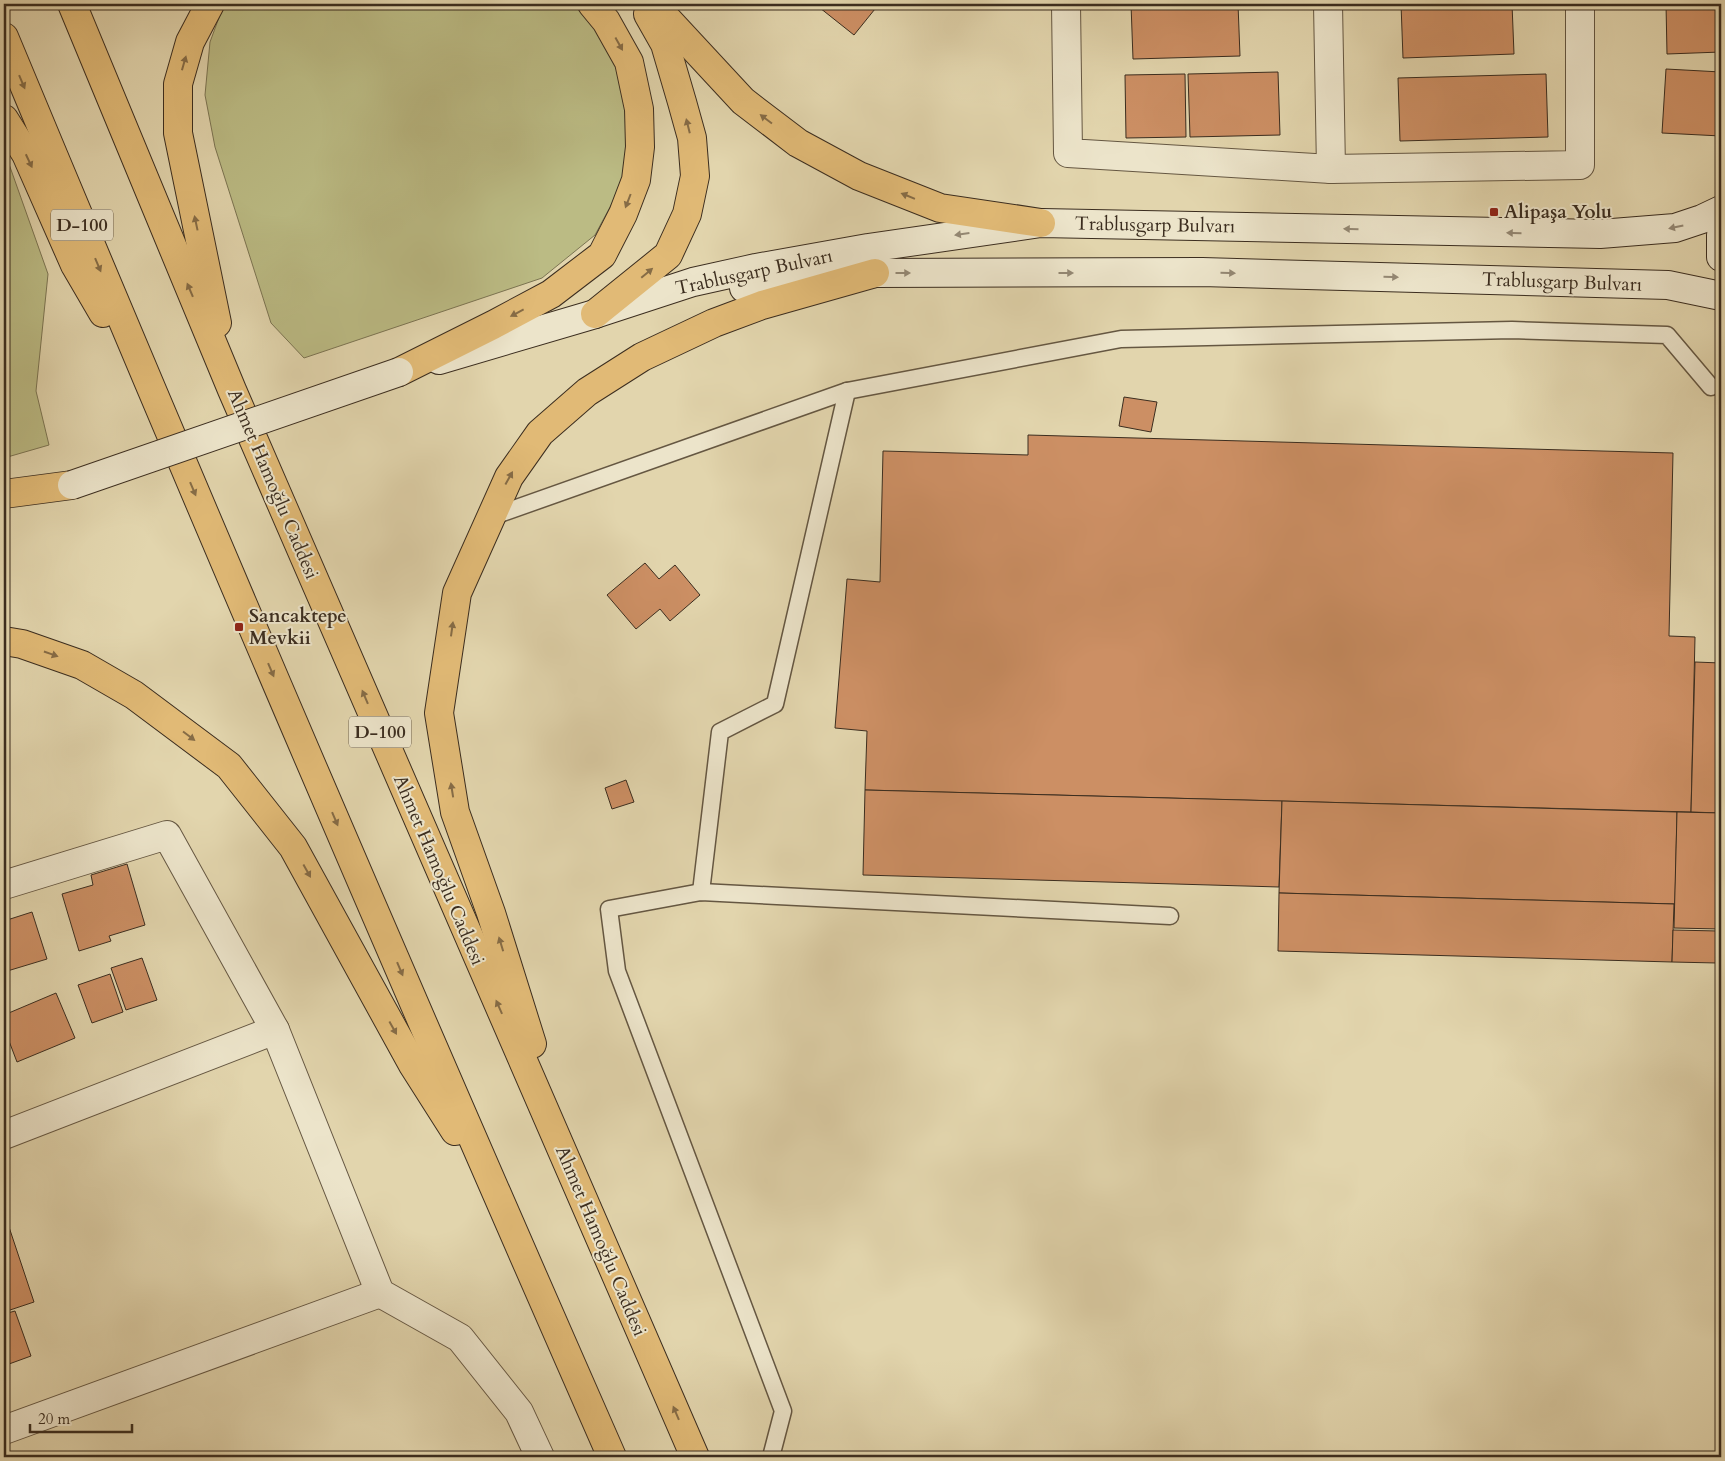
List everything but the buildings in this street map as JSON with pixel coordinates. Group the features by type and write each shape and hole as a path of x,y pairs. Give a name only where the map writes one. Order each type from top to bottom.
{"highway":[{"name":"Ahmet Hamoğlu Caddesi","path":"72,4 232,390 695,1457"},
{"path":"210,4 190,42 178,84 178,133 232,390"},
{"path":"399,372 552,294 602,255 619,222 636,180 640,147 639,109 629,62 606,21 592,4"},
{"path":"595,314 668,255 687,214 695,176 692,138 665,44 643,4"},
{"path":"653,4 743,101 798,143 859,176 940,208 1041,223"},
{"name":"D-100","path":"4,37 160,412 504,1212 612,1457"},
{"path":"4,119 26,154 75,264 160,412"},
{"path":"572,1174 491,913 455,812 439,713 457,593 509,477 540,433 587,392 642,357 714,323 762,305 875,273"},
{"path":"4,494 72,485"},
{"path":"4,641 22,644 82,665 134,695 229,766 293,846 414,1065 504,1212"}],"main road":[{"path":"1066,4 1068,153 1331,169 1580,165 1580,4"},
{"path":"1328,4 1331,169"},
{"name":"Trablusgarp Bulvarı","path":"4,509 399,372 595,314 693,282 756,268 868,248 1041,223 1600,234 1675,228 1721,210"},
{"path":"1721,235 1721,257"},
{"name":"Trablusgarp Bulvarı","path":"595,314 672,303 758,285 875,273 1202,272 1618,283 1668,285 1721,296"},
{"path":"4,885 167,835 275,1030 380,1293 460,1338 520,1412 540,1457"},
{"path":"4,1135 275,1030"},
{"path":"4,1430 380,1293"}],"lane":[{"path":"492,517 847,391 1121,339 1512,330 1667,335 1711,387"},
{"path":"702,892 720,732 775,704 847,391"},
{"path":"771,1457 783,1411 617,971 609,909 702,892 1170,916"}],"green space":[{"path":"224,4 583,4 617,51 634,126 624,181 595,235 542,278 304,358 271,323 215,147 205,95 210,42"},
{"path":"4,150 48,274 36,391 49,445 4,458"}],"place":[{"name":"Alipaşa Yolu","path":"1494,212"},
{"name":"Sancaktepe Mevkii","path":"239,627"}]}
